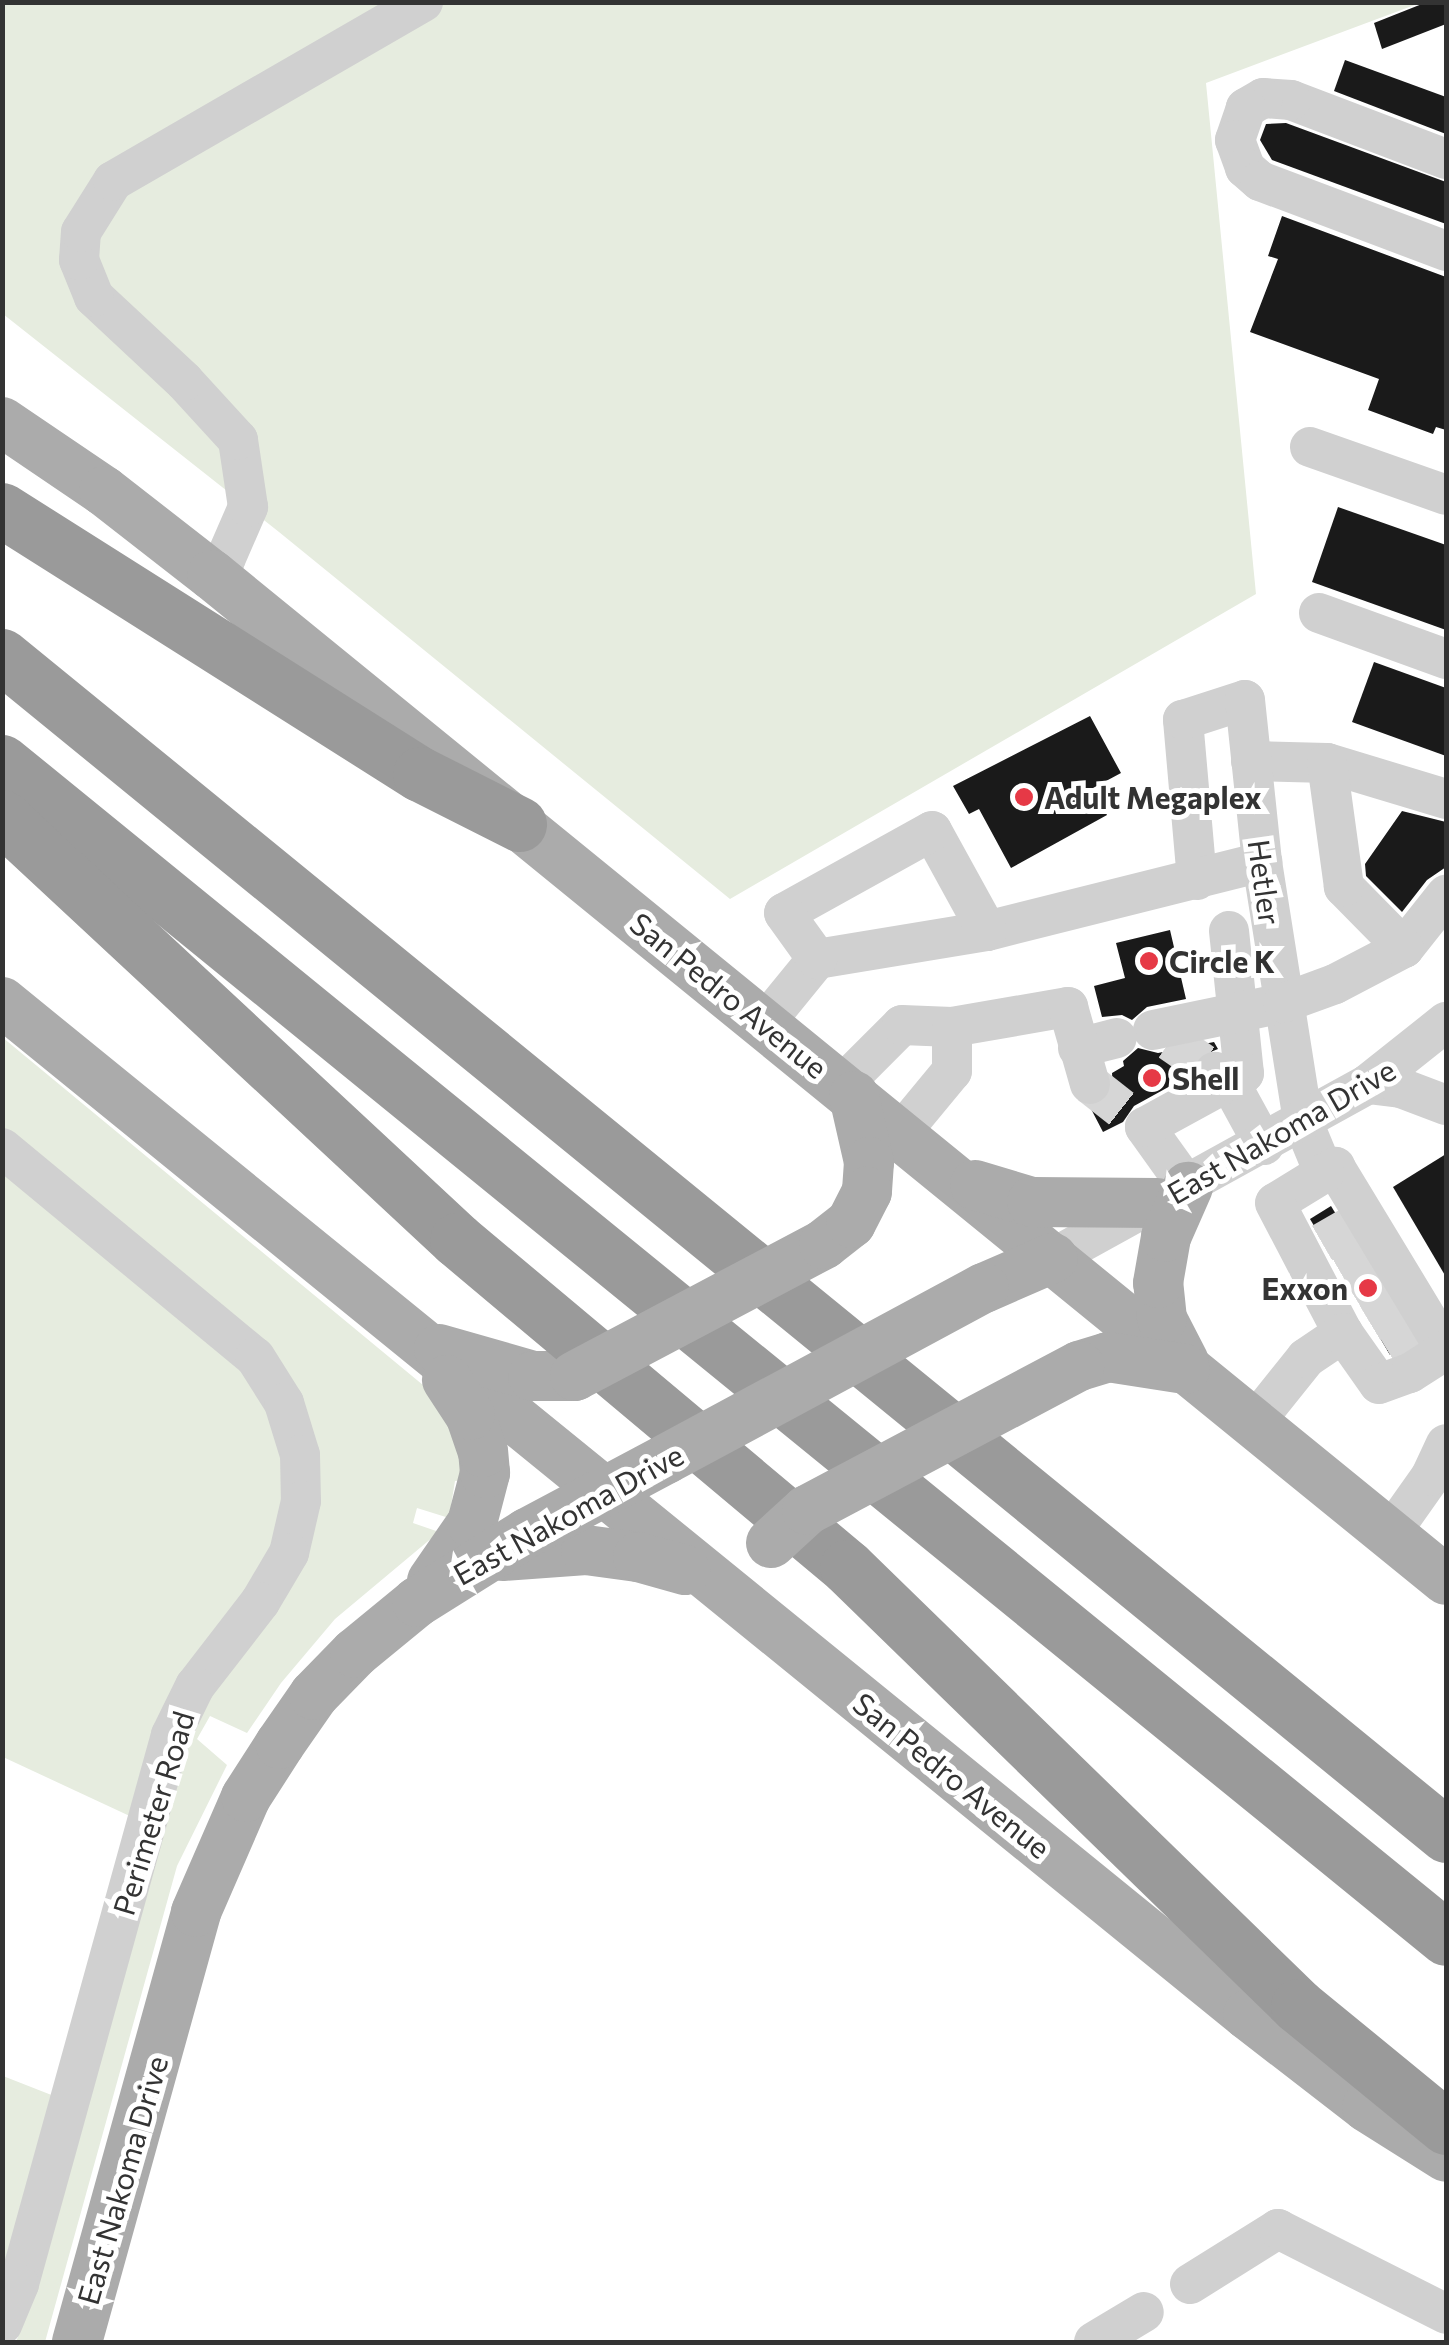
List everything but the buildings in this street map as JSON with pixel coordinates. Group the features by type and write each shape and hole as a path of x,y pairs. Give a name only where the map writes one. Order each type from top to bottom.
{"highway":[{"path":"2,510 420,774 520,824"},
{"path":"2,656 1446,1835"},
{"path":"2,762 1446,1938"},
{"path":"2,816 457,1240 846,1567 1298,2006 1446,2127"}],"main road":[{"name":"San Pedro Avenue","path":"2,422 104,491 212,575 1446,1580"},
{"name":"San Pedro Avenue","path":"2,1002 600,1493 1326,2077 1446,2157"},
{"path":"420,1344 533,1376 575,1376 824,1244 851,1223 867,1192 869,1162 847,1091"},
{"path":"944,1170 998,1195 1032,1202 1173,1195 1158,1283 1162,1319 1190,1370"},
{"name":"East Nakoma Drive","path":"76,2342 196,1912 218,1853 246,1797 314,1695 355,1653 417,1602 483,1558 984,1288 1053,1258"},
{"path":"417,1602 465,1536 479,1506 485,1473 470,1415 420,1344"},
{"path":"778,1634 760,1581 762,1563 771,1543 807,1510 1080,1366 1108,1358 1128,1358 1190,1370"},
{"path":"483,1558 547,1550 617,1553 712,1581"}],"street":[{"path":"212,575 225,560 248,507 238,440 184,381 94,297 78,260 81,232 113,181 423,2"},
{"path":"1446,159 1291,100 1263,98 1246,108 1235,140 1245,168 1260,182 1446,251"},
{"path":"1310,447 1446,495"},
{"path":"1320,612 1446,659"},
{"name":"Hetler","path":"1197,880 1183,720 1245,700 1282,1002 1303,1122 1324,1172"},
{"path":"1250,762 1328,762 1446,799"},
{"path":"1328,762 1344,887 1404,948"},
{"path":"816,959 784,913 932,831 987,931"},
{"path":"764,1024 816,959 987,931 1262,862"},
{"path":"1170,1041 1153,1030 1282,1002 1336,984 1404,948 1446,895"},
{"path":"1173,1195 1138,1122 1222,1077 1244,1073 1230,931"},
{"path":"847,1091 902,1025 952,1027 1068,1007 1084,1066 1117,1038"},
{"name":"East Nakoma Drive","path":"1053,1258 1264,1145 1368,1084 1446,1022"},
{"path":"900,1135 952,1071 952,1027"},
{"path":"1222,1077 1264,1145"},
{"path":"1368,1084 1400,1088 1446,1105"},
{"name":"Perimeter Road","path":"2,1148 255,1356 284,1403 300,1454 302,1501 289,1553 260,1602 195,1686 171,1734 19,2284 2,2324"},
{"path":"1335,1167 1372,1296 1275,1204 1335,1167"},
{"path":"1254,1423 1306,1358 1372,1296"},
{"path":"1390,1534 1432,1476 1446,1444"},
{"path":"1190,2284 1278,2228 1446,2314"},
{"path":"1094,2342 1144,2312"}],"shaded area":[{"path":"2,3 1420,3 1206,83 1256,594 730,899 279,532 3,314"},
{"path":"2,1037 429,1390 447,1411 465,1480 455,1481 449,1518 417,1508 413,1523 439,1532 335,1619 281,1683 247,1733 210,1716 197,1739 227,1765 177,1866 45,2342 16,2342 33,2296 180,1752 240,1642 309,1435 3,1130"},
{"path":"3,1163 259,1384 287,1458 283,1525 134,1818 3,1757"},
{"path":"3,2076 54,2096 3,2277"}],"tunnel":[{"path":"1170,1041 1215,1072"},
{"path":"1090,1084 1132,1117"},
{"path":"1322,1243 1350,1227"},
{"path":"1339,1270 1367,1254"},
{"path":"1354,1296 1381,1279"},
{"path":"1370,1323 1398,1306"},
{"path":"1386,1348 1413,1332"}],"place":[{"name":"Adult Megaplex","path":"1024,797"},
{"name":"Circle K","path":"1149,961"},
{"name":"Shell","path":"1152,1078"},
{"name":"Exxon","path":"1368,1288"}]}
